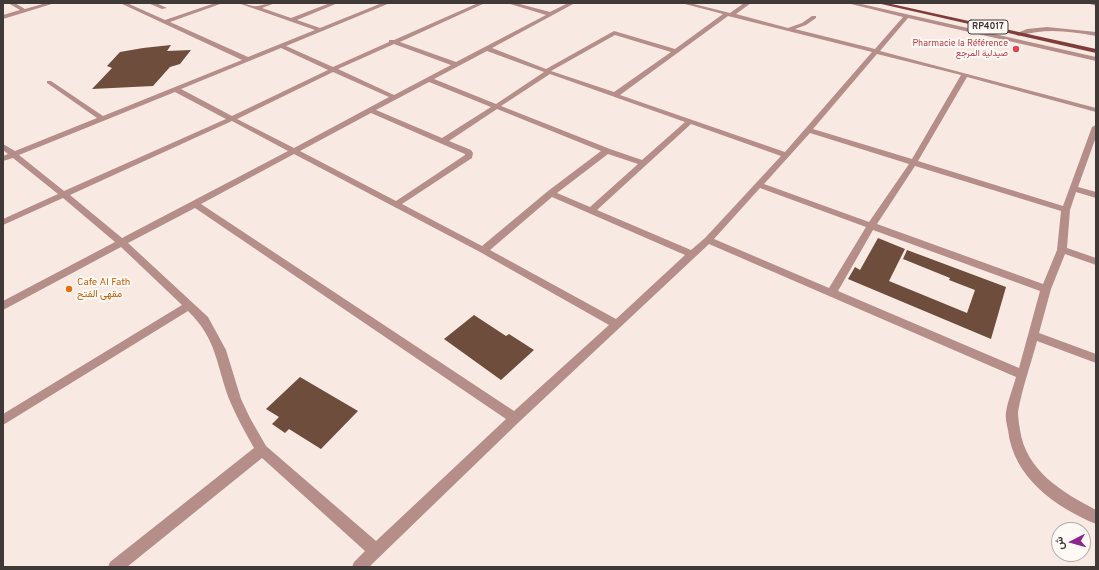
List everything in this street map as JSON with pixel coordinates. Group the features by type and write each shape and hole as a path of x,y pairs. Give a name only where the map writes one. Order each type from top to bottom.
{"main road":[{"name":"RP4017","path":"880,3 1096,51"},
{"name":"RP4017","path":"901,3 1096,46"}],"street":[{"path":"11,3 25,11"},
{"path":"3,18 41,4 52,3"},
{"path":"151,3 164,8"},
{"path":"165,22 220,3"},
{"path":"241,3 320,30"},
{"path":"258,8 272,3"},
{"path":"292,20 335,3"},
{"path":"3,159 387,3"},
{"path":"3,222 231,119 334,69 482,3"},
{"path":"510,3 550,14"},
{"path":"3,306 572,3"},
{"path":"684,3 965,74 1096,110"},
{"path":"615,95 676,51 748,3"},
{"path":"850,3 1096,59"},
{"path":"1092,3 1096,4"},
{"path":"125,4 140,6 165,22 246,59"},
{"path":"311,5 320,9"},
{"path":"359,567 515,418 708,240 809,130 907,16"},
{"path":"787,30 804,24 814,17"},
{"path":"1018,34 1026,31 1060,29 1096,34"},
{"path":"443,141 497,107 548,71 614,33 676,51"},
{"path":"386,39 455,64"},
{"path":"281,46 394,97"},
{"path":"486,48 786,155"},
{"path":"832,292 871,226 914,162 965,74"},
{"path":"428,79 607,151 643,163"},
{"path":"49,82 102,118"},
{"path":"175,89 397,204 616,324"},
{"path":"369,110 469,153 469,156 397,204"},
{"path":"592,210 690,121"},
{"path":"1096,127 1066,210 1062,250 1046,289 1012,413 1015,438 1021,457 1035,478 1064,500 1096,517"},
{"path":"809,130 1066,210"},
{"path":"3,146 122,243 189,306 209,327 220,350 237,404 262,450 376,550"},
{"path":"483,250 551,193 607,151"},
{"path":"759,185 1046,289"},
{"path":"1073,188 1096,195"},
{"path":"551,193 693,255"},
{"path":"195,204 515,418"},
{"path":"708,240 1022,374"},
{"path":"1062,250 1096,262"},
{"path":"3,420 189,306"},
{"path":"1033,335 1096,360"},
{"path":"115,567 262,450"}],"building":[{"path":"171,45 167,51 191,50 180,64 170,67 153,86 92,89 112,68 107,66 120,52"},
{"path":"878,238 905,249 889,281 967,313 975,290 903,259 907,250 1006,287 991,339 848,279 855,267 860,270"},
{"path":"474,315 506,336 509,334 534,350 501,380 444,339"},
{"path":"300,377 358,411 321,449 289,429 285,433 272,424 279,417 266,409"}],"place":[{"name":"Pharmacie la Référence صيدلية المرجع","path":"1016,49"},
{"name":"Cafe Al Fath مقهى الفتح","path":"69,289"}]}
